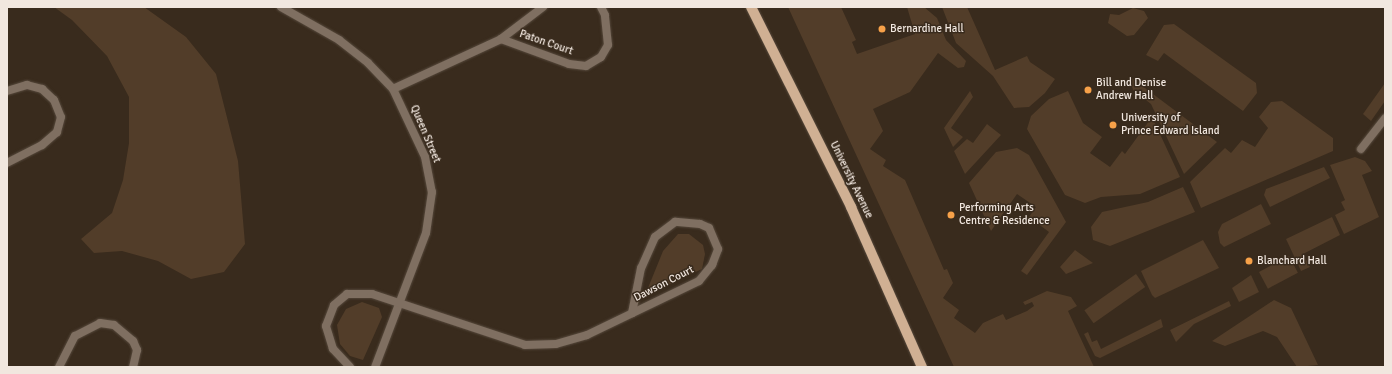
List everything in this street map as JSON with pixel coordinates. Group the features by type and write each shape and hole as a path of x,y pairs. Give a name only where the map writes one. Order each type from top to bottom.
{"main road":[{"name":"University Avenue","path":"751,7 851,207 922,367"}],"street":[{"name":"Queen Street","path":"281,7 339,40 368,62 393,89 425,157 432,181 426,233 401,304 375,367"},
{"name":"Paton Court","path":"393,89 501,39 543,7"},
{"name":"Paton Court","path":"501,39 569,64 586,66 601,57 608,45 605,15 601,7"},
{"path":"7,91 27,85 42,89 54,100 61,117 57,132 42,145 7,163"},
{"path":"1361,149 1385,118"},
{"name":"Dawson Court","path":"350,367 336,354 329,338 326,326 334,305 356,292 401,304 484,333 538,346 587,335 699,281 712,265 718,249 709,228 700,224 675,222 655,237 642,268 632,313"},
{"path":"59,367 75,336 100,323 114,325 133,341 137,350 133,367"}],"shaded area":[{"path":"54,7 144,7 186,37 216,74 238,161 245,244 224,272 191,279 158,261 122,251 94,253 81,239 112,213 123,180 129,143 129,97 107,56 72,20"},
{"path":"788,7 841,7 856,40 852,42 857,54 915,34 907,7 924,7 937,18 946,40 966,61 964,67 958,68 938,53 910,92 873,109 883,131 870,149 886,160 883,166 905,180 944,270 947,269 953,283 943,298 959,310 954,318 975,333 983,323 1003,314 1006,320 1027,311 1034,306 1032,302 1025,305 1023,302 1047,291 1071,297 1077,306 1068,311 1094,367 954,367"},
{"path":"942,7 967,7 995,70 1027,56 1030,62 1055,79 1045,93 1029,107 1014,108 993,76 956,43"},
{"path":"1133,8 1144,11 1148,18 1134,35 1127,36 1108,23 1110,14 1119,15"},
{"path":"1174,24 1256,83 1257,93 1243,111 1164,53 1158,61 1146,55 1164,25"},
{"path":"1129,76 1217,142 1184,174 1151,104 1133,90"},
{"path":"1385,83 1385,101 1371,121 1363,114"},
{"path":"970,91 973,97 951,128 963,137 953,147 944,128"},
{"path":"1068,91 1083,123 1102,137 1090,153 1110,167 1122,151 1125,154 1152,117 1180,177 1140,194 1101,197 1085,203 1065,195 1027,129 1031,116 1049,99"},
{"path":"1282,101 1333,138 1333,151 1201,208 1190,182 1225,148 1231,153 1242,140 1255,147 1268,128 1259,117 1271,102"},
{"path":"987,124 1001,135 965,174 954,151 967,139 973,143"},
{"path":"1017,148 1029,155 1066,222 1027,275 1021,271 1049,232 1029,217 1036,207 1017,194 991,231 969,183 996,152"},
{"path":"1355,157 1365,161 1372,171 1362,175 1379,217 1344,234 1335,215 1345,210 1341,202 1345,200 1330,165"},
{"path":"1324,167 1330,178 1270,207 1264,195 1266,189"},
{"path":"1183,187 1195,212 1110,246 1093,240 1091,227 1102,212 1148,202"},
{"path":"1261,204 1271,224 1224,247 1220,243 1218,232 1222,224"},
{"path":"1332,217 1340,235 1303,254 1310,267 1301,271 1286,239"},
{"path":"678,234 689,234 703,245 705,254 702,269 651,293 648,288 663,251"},
{"path":"1203,240 1219,268 1155,298 1152,295 1141,271"},
{"path":"1075,250 1093,263 1066,274 1060,267"},
{"path":"1289,256 1298,273 1268,289 1259,272"},
{"path":"1136,274 1145,287 1094,323 1084,310"},
{"path":"1251,275 1259,292 1239,302 1232,288"},
{"path":"1274,300 1291,308 1318,365 1297,367 1277,337 1263,331 1225,346 1212,341"},
{"path":"1229,301 1231,306 1194,324 1176,342 1170,330"},
{"path":"362,302 379,308 382,317 363,360 350,356 340,344 337,325 346,309"},
{"path":"1161,319 1163,327 1100,358 1095,356 1084,334 1088,332 1092,342 1097,340 1101,349"}],"place":[{"name":"Bernardine Hall","path":"882,29"},
{"name":"Bill and Denise Andrew Hall","path":"1088,90"},
{"name":"University of Prince Edward Island","path":"1113,125"},
{"name":"Performing Arts Centre & Residence","path":"951,215"},
{"name":"Blanchard Hall","path":"1249,261"}]}
